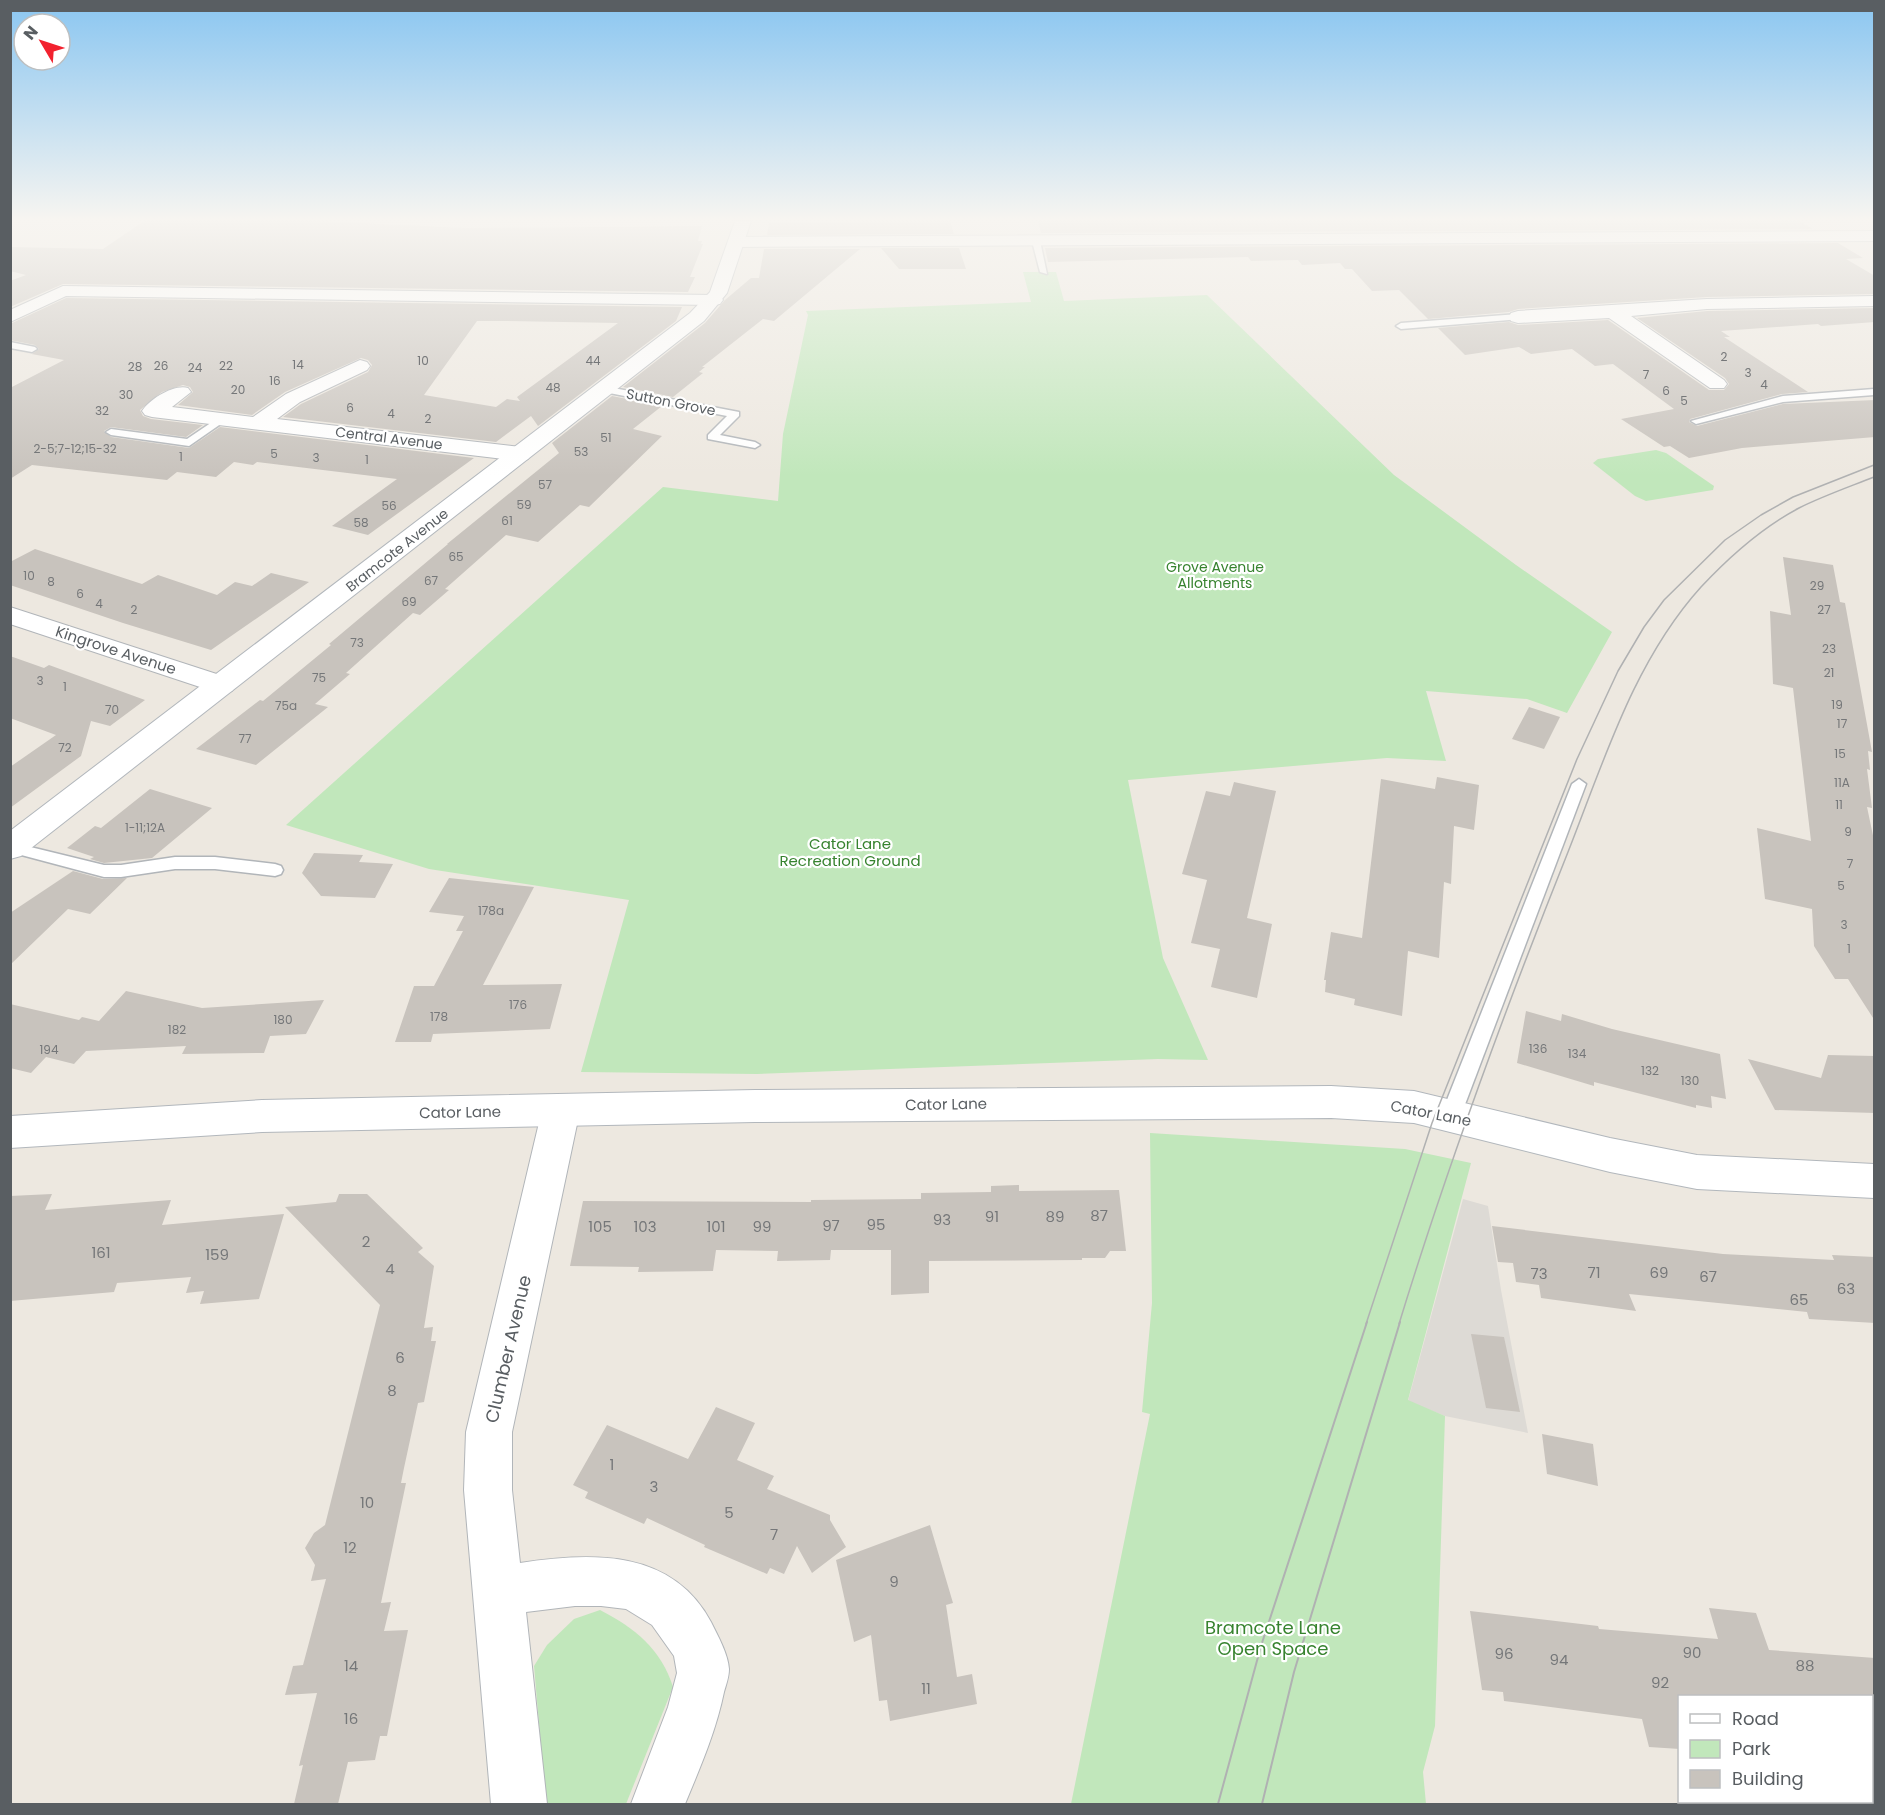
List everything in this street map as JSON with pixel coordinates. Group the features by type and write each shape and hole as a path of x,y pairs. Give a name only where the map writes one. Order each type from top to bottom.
{"street":[{"path":"10,317 33,306"},
{"name":"Bramcote Avenue","path":"11,848 667,341 707,306"},
{"path":"1518,317 1687,306"},
{"path":"1613,312 1718,384"},
{"path":"1655,358 1676,355"},
{"path":"258,423 293,398 360,366"},
{"name":"Central Avenue","path":"181,392 146,410 520,454"},
{"name":"Kingrove Avenue","path":"10,615 222,685"},
{"name":"Cator Lane","path":"10,1132 262,1116 1210,1101 1378,1103 1414,1107 1451,1115 1610,1155 1697,1172 1875,1181"},
{"name":"Clumber Avenue","path":"519,1804 488,1490 489,1432 561,1110"},
{"path":"498,1592 577,1579 608,1581 655,1594 678,1614 695,1642 703,1671 692,1721 657,1804"}],"lane":[{"path":"1401,326 1518,317"},
{"path":"10,345 32,349"},
{"name":"Sutton Grove","path":"603,389 735,414 712,436 755,446"},
{"path":"1696,421 1795,397 1875,392"},
{"path":"1795,397 1810,407"},
{"path":"111,432 189,443 221,419"},
{"path":"1451,1115 1579,784"},
{"path":"11,848 104,871 121,872 175,863 215,863 275,870"}],"shaded area":[{"path":"1463,1199 1488,1206 1528,1433 1445,1416 1408,1401"}],"green space":[{"path":"939,306 1218,306 1394,475 1612,632 1567,713 1527,699 1426,691 1446,761 1387,758 1128,780 1163,958 1208,1060 1158,1059 757,1074 581,1072 629,900 429,869 286,825 663,487 778,501 783,434 808,315 806,311"},
{"path":"1656,450 1666,453 1714,486 1713,490 1646,501 1635,496 1593,463 1598,459"},
{"name":"Bramcote Lane Open Space","path":"1150,1133 1405,1149 1471,1163 1408,1400 1445,1416 1435,1726 1423,1772 1426,1804 1071,1804 1150,1414 1142,1412 1152,1303"},
{"path":"600,1610 624,1624 645,1641 661,1661 673,1687 626,1804 546,1804 534,1666 547,1645 574,1619"}],"building":[{"path":"49,306 682,307 676,321 538,426 531,416 496,442 283,417 301,404 368,372 372,365 368,360 361,358 285,392 252,415 178,405 193,392 190,387 183,385 162,392 140,410 143,416 151,419 203,425 186,437 111,427 104,431 111,437 189,448 220,427 474,458 368,535 332,526 397,479 257,462 253,465 234,462 216,477 177,472 167,480 32,465 10,479 10,388 64,360 10,350 32,354 39,349 35,345 10,340 10,324","holes":["477,321 618,323 517,397 520,401 507,399 496,407 424,395"]},
{"path":"720,306 792,306 774,321 763,319 702,367 705,367 699,372 703,373 673,397 623,387 705,323"},
{"path":"1415,306 1570,306 1518,309 1509,312 1428,319"},
{"path":"1875,308 1875,322 1721,331 1730,337 1724,337 1808,392 1782,394 1690,419 1689,422 1697,426 1783,404 1875,400 1875,437 1742,448 1689,458 1670,446 1664,447 1621,419 1674,409 1613,364 1595,366 1572,349 1531,354 1519,347 1465,355 1438,328 1509,322 1518,325 1608,320 1709,390 1724,390 1729,384 1725,378 1637,318 1707,311"},
{"path":"612,396 662,406 633,429 662,436 589,507 580,505 538,542 506,535 445,589 449,590 420,615 413,613 346,673 350,674 315,704 328,707 256,765 196,749 260,700 263,701 447,544 559,453 552,443"},
{"path":"35,549 142,584 158,575 217,595 235,582 252,586 271,573 309,582 211,650 10,585 10,562"},
{"path":"1783,557 1833,565 1840,602 1845,603 1872,752 1868,751 1870,770 1867,769 1872,808 1867,807 1875,845 1875,1021 1848,979 1835,979 1814,946 1812,909 1765,899 1757,828 1811,841 1793,688 1773,684 1770,611 1791,615"},
{"path":"10,656 44,668 49,665 145,700 110,726 91,721 81,756 10,808 10,767 56,735 10,718"},
{"path":"1529,707 1560,717 1544,749 1512,739"},
{"path":"1437,777 1479,785 1474,830 1454,826 1451,884 1444,882 1439,958 1408,951 1402,1016 1354,1005 1355,999 1325,992 1326,980 1324,980 1331,932 1362,938 1381,779 1435,789"},
{"path":"1234,782 1276,791 1247,918 1272,924 1257,998 1211,987 1220,949 1191,943 1207,880 1182,874 1206,791 1230,796"},
{"path":"150,789 212,808 152,858 104,863 90,859 94,857 67,848 95,826 101,828"},
{"path":"314,853 363,855 359,862 393,864 375,898 321,896 302,873"},
{"path":"73,871 103,879 127,878 90,914 68,909 10,965 10,913"},
{"path":"449,878 534,887 483,985 562,984 550,1029 433,1034 431,1042 395,1042 414,986 434,986 463,931 456,931 464,916 429,912"},
{"path":"126,991 202,1008 324,1000 306,1034 270,1036 264,1053 182,1054 186,1046 86,1051 74,1064 46,1057 31,1073 10,1068 10,1004 79,1020 82,1017 99,1021"},
{"path":"1526,1011 1561,1021 1562,1014 1612,1029 1720,1054 1726,1099 1711,1096 1712,1108 1696,1105 1696,1108 1594,1082 1594,1086 1517,1063"},
{"path":"1828,1055 1875,1056 1875,1113 1775,1110 1748,1059 1821,1078"},
{"path":"1019,1185 1019,1191 1119,1190 1126,1251 1110,1251 1105,1258 1082,1258 1082,1260 929,1261 929,1293 891,1295 891,1250 831,1250 830,1260 777,1261 778,1251 716,1250 713,1271 638,1272 639,1267 570,1266 583,1201 811,1202 811,1200 921,1199 921,1193 991,1192 991,1186"},
{"path":"52,1194 45,1210 171,1200 162,1225 284,1214 259,1299 200,1304 204,1291 186,1293 191,1277 117,1283 114,1292 10,1301 10,1196"},
{"path":"339,1194 367,1194 423,1248 418,1252 434,1266 424,1328 433,1327 431,1341 436,1341 424,1402 418,1403 404,1468 401,1483 406,1483 381,1603 391,1602 384,1631 408,1630 387,1736 380,1736 375,1760 348,1762 338,1804 294,1804 303,1765 299,1766 317,1693 285,1695 293,1666 303,1665 326,1579 311,1581 315,1565 305,1548 314,1533 325,1525 380,1305 285,1207 336,1202"},
{"path":"1492,1226 1723,1254 1834,1260 1832,1255 1875,1257 1875,1323 1809,1319 1807,1312 1629,1294 1636,1311 1541,1298 1539,1285 1516,1282 1513,1263 1498,1262"},
{"path":"1471,1334 1504,1337 1520,1412 1486,1408"},
{"path":"716,1407 755,1423 737,1460 774,1476 767,1489 830,1515 830,1520 846,1547 812,1573 797,1546 784,1574 770,1568 767,1574 704,1547 705,1545 647,1518 644,1524 585,1498 588,1492 573,1485 607,1425 688,1459"},
{"path":"1542,1434 1593,1444 1598,1486 1547,1474"},
{"path":"930,1525 953,1603 946,1605 957,1677 972,1674 977,1704 890,1721 887,1700 879,1701 871,1635 854,1642 836,1560"},
{"path":"1709,1608 1756,1613 1769,1650 1875,1658 1875,1696 1678,1695 1678,1749 1649,1747 1642,1719 1504,1701 1503,1692 1482,1690 1470,1611 1598,1626 1599,1629 1718,1639"}],"tram line":[{"path":"1366,1324 1432,1123 1577,759 1618,671 1644,627 1664,600 1725,540 1761,515 1793,497 1874,465"},
{"path":"1399,1324 1458,1145 1522,969 1608,748 1639,679 1678,616 1723,564 1785,516 1874,477"},
{"path":"1218,1804 1261,1646 1367,1322"},
{"path":"1262,1804 1294,1672 1400,1322"}],"park label":[{"name":"Grove Avenue Allotments","path":"1215,576"},
{"name":"Cator Lane Recreation Ground","path":"850,852"}]}
